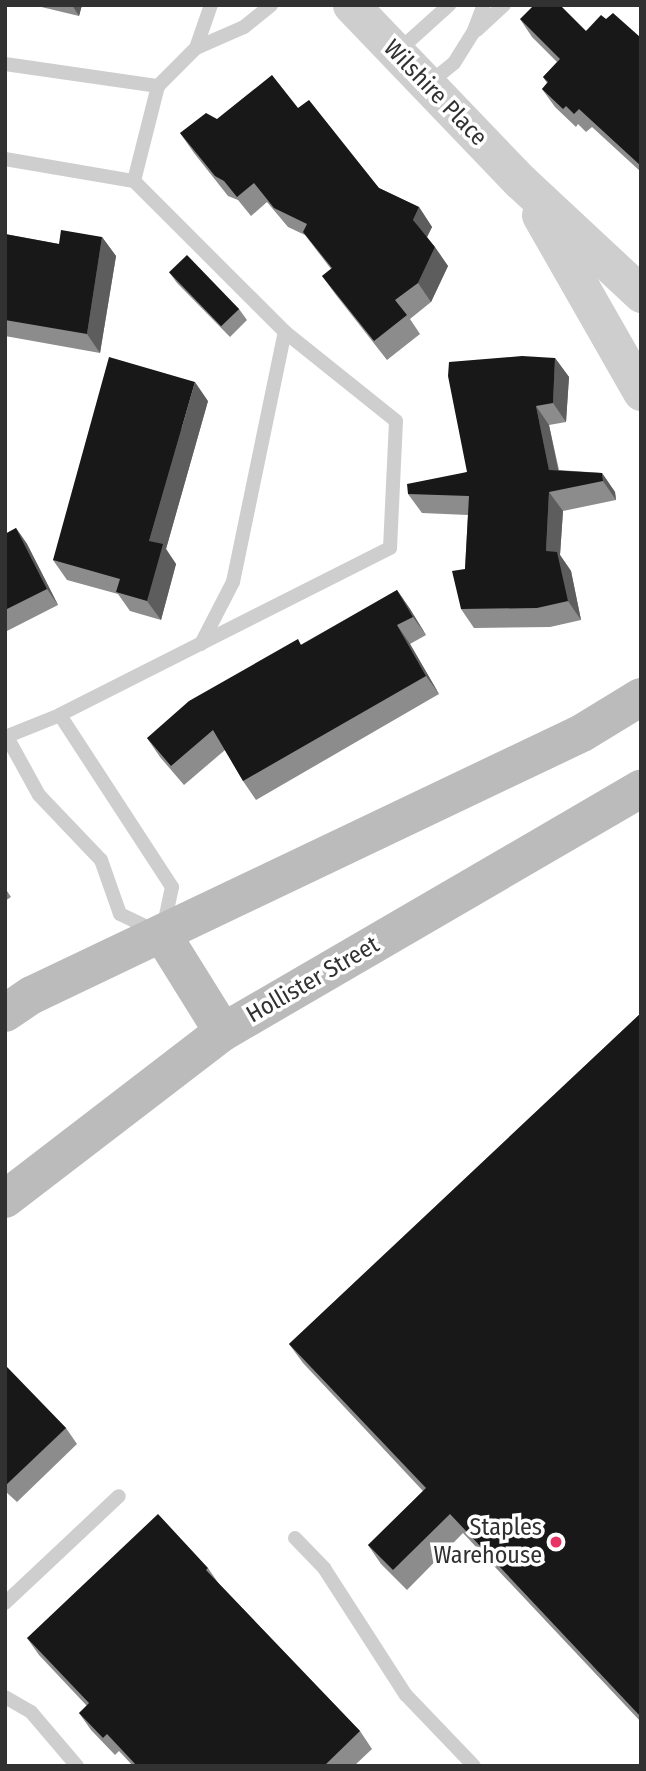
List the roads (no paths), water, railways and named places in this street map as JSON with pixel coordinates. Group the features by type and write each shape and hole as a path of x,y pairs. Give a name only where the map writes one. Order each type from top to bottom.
{"main road":[{"path":"5,1013 32,995 582,733 641,697"},
{"name":"Hollister Street","path":"5,1199 223,1032 641,789"},
{"path":"162,934 223,1032"}],"street":[{"name":"Wilshire Place","path":"351,5 520,181 641,294"},
{"name":"Wilshire Place","path":"520,181 641,392"}],"lane":[{"path":"196,48 211,5"},
{"path":"134,181 158,86 196,48 244,27 271,5"},
{"path":"397,52 449,5"},
{"path":"427,85 454,63 473,33 484,5"},
{"path":"473,33 504,5"},
{"path":"5,64 158,86"},
{"path":"5,159 134,181 285,332 396,421 390,548 60,715 6,737 39,795 102,860 120,914 162,934 172,887 60,715"},
{"path":"201,644 233,582 285,332"},
{"path":"5,1603 119,1496"},
{"path":"295,1538 324,1568 406,1695 474,1766"},
{"path":"5,1697 31,1712 77,1766"}],"place":[{"name":"Staples Warehouse","path":"556,1542"}]}
